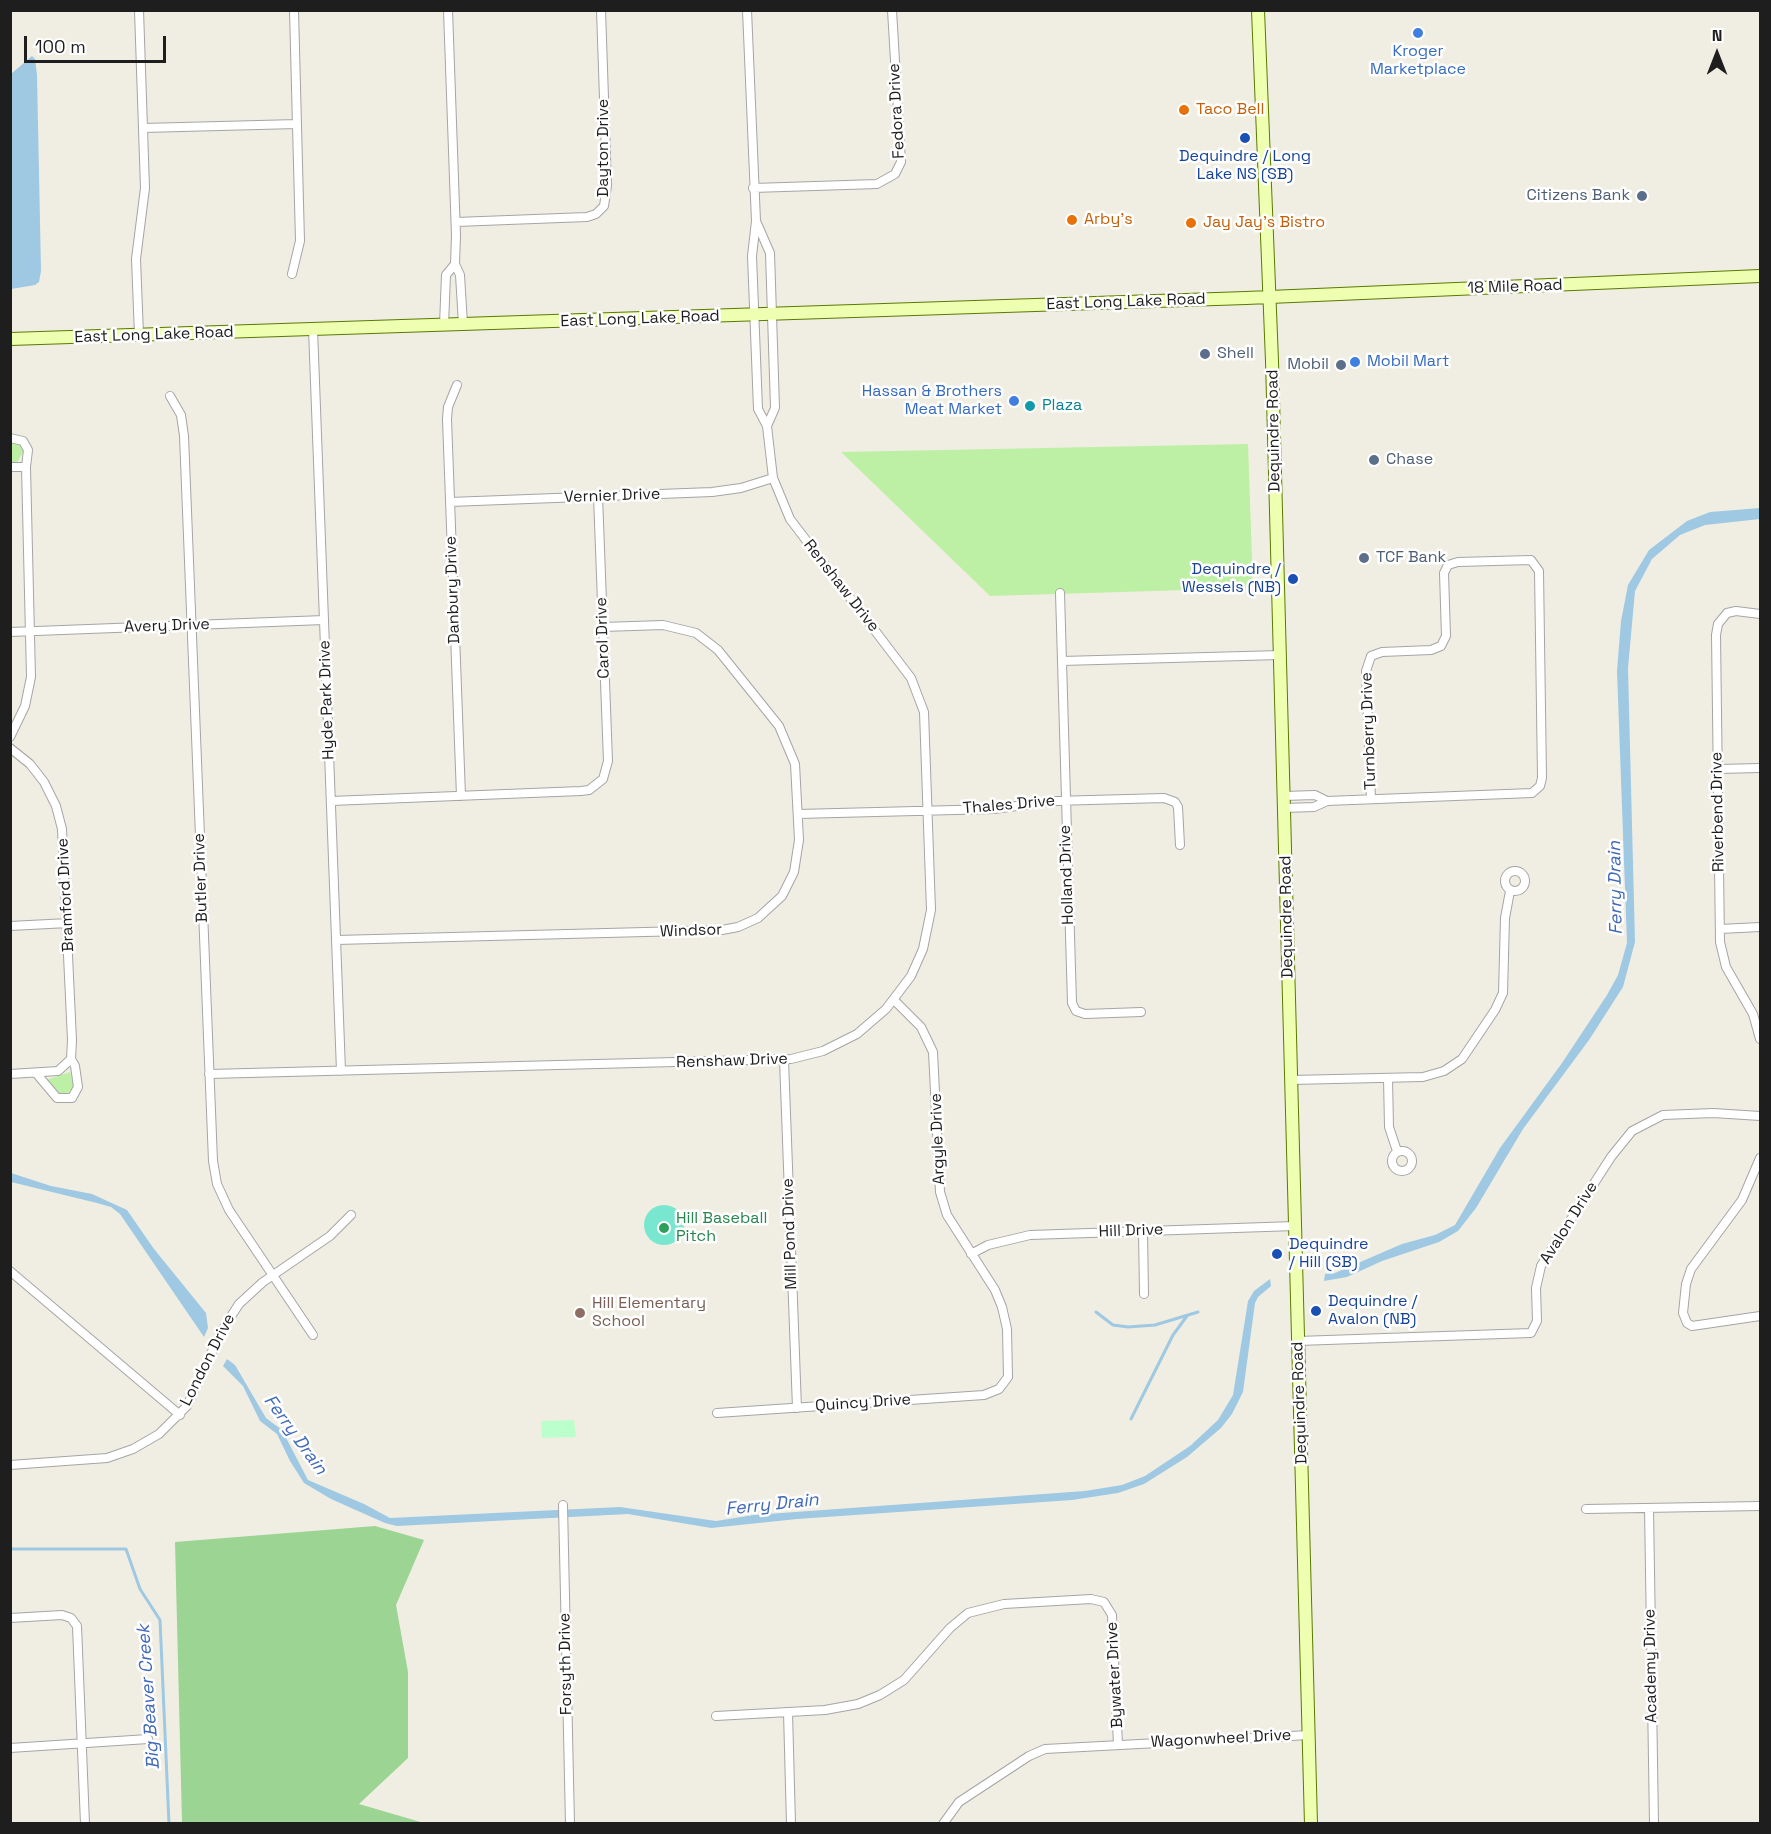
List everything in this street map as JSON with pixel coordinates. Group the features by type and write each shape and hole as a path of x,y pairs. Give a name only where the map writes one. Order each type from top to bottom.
{"main road":[{"name":"Dequindre Road","path":"1258,10 1270,297 1311,1824"},
{"name":"18 Mile Road","path":"1270,297 1761,276"},
{"name":"East Long Lake Road","path":"10,339 1270,297"}],"street":[{"path":"139,10 144,201 136,259 139,335"},
{"path":"292,274 300,241 294,10"},
{"path":"448,10 456,222 455,264 460,275 463,324"},
{"name":"Dayton Drive","path":"456,222 587,217 596,214 604,206 607,186 601,10"},
{"name":"Renshaw Drive","path":"209,1074 784,1060 813,1054 843,1042 873,1022 894,1000 917,963 928,926 931,894 926,720 915,686 789,519 773,478 767,426 758,409 752,240 756,221 747,10"},
{"name":"Fedora Drive","path":"753,188 877,184 895,174 901,162 892,10"},
{"path":"143,128 297,124"},
{"name":"Renshaw Drive","path":"756,221 770,253 775,408 767,426"},
{"path":"444,325 446,275 455,264"},
{"name":"Hyde Park Drive","path":"313,329 341,1071"},
{"name":"Danbury Drive","path":"458,385 448,407 447,419 461,796"},
{"name":"Butler Drive","path":"170,396 181,415 184,436 212,1149 217,1184 229,1210 314,1335"},
{"path":"10,438 23,441 28,450 26,467 31,631 29,693 21,717 10,737"},
{"path":"10,468 26,467"},
{"name":"Vernier Drive","path":"450,502 712,492 741,488 773,478"},
{"name":"Carol Drive","path":"461,796 581,791 589,790 603,779 608,761 598,496"},
{"name":"Turnberry Drive","path":"1527,559 1534,563 1539,571 1542,778 1540,786 1532,793 1371,799 1366,671 1371,656 1382,652 1431,650 1441,646 1446,636 1444,573 1448,565 1458,562 1527,559"},
{"name":"Holland Drive","path":"1060,593 1071,998 1076,1011 1085,1014 1141,1012"},
{"name":"Riverbend Drive","path":"1761,614 1736,611 1727,614 1718,624 1716,635 1720,929 1726,967 1753,1014 1761,1039"},
{"name":"Avery Drive","path":"10,632 324,620"},
{"name":"Windsor","path":"336,940 710,931 738,927 767,911 786,889 797,862 798,814 797,773 786,738 718,650 704,638 680,628 650,625 603,627"},
{"path":"1062,661 1280,656"},
{"name":"Bramford Drive","path":"10,748 30,764 44,782 60,817 64,840 71,1059 75,1066 78,1087 72,1098 57,1098 36,1073"},
{"path":"1718,769 1761,768"},
{"path":"331,801 461,796"},
{"name":"Thales Drive","path":"798,814 994,809 1065,801 1170,799 1178,807 1180,845"},
{"path":"1284,802 1314,807 1327,801 1371,799"},
{"path":"1291,1080 1423,1077 1444,1071 1462,1059 1474,1044 1503,993 1505,918 1510,891"},
{"path":"10,926 68,923"},
{"path":"1720,929 1761,927"},
{"name":"Argyle Drive","path":"894,1000 921,1027 933,1052 940,1192 947,1215 1002,1307 1009,1356 1005,1382"},
{"path":"10,1074 58,1071 71,1059"},
{"name":"Mill Pond Drive","path":"784,1060 797,1408"},
{"path":"1388,1078 1389,1127 1397,1151"},
{"name":"Avalon Drive","path":"1298,1341 1531,1333 1537,1321 1536,1288 1541,1266 1611,1156 1632,1131 1663,1115 1713,1113 1761,1116"},
{"path":"1761,1158 1742,1200 1691,1269 1686,1284 1683,1313 1686,1323 1692,1326 1761,1316"},
{"name":"London Drive","path":"10,1465 89,1460 123,1453 151,1440 180,1415 194,1394 233,1312 247,1295 330,1236 351,1215"},
{"name":"Hill Drive","path":"971,1254 988,1245 1021,1236 1295,1226"},
{"path":"1143,1231 1144,1294"},
{"path":"10,1271 180,1415"},
{"name":"Quincy Drive","path":"717,1413 984,1395 995,1392 1005,1382"},
{"name":"Forsyth Drive","path":"563,1506 570,1824"},
{"path":"1586,1509 1761,1506"},
{"name":"Academy Drive","path":"1649,1508 1654,1824"},
{"name":"Bywater Drive","path":"716,1716 844,1708 890,1690 916,1669 958,1620 979,1608 1004,1604 1096,1599 1107,1605 1112,1616 1118,1744"},
{"path":"10,1618 62,1615 71,1618 78,1630 85,1824"},
{"path":"788,1712 791,1824"},
{"name":"Wagonwheel Drive","path":"943,1824 960,1802 1037,1752 1059,1747 1309,1735"},
{"path":"10,1748 148,1739"}],"green space":[{"path":"10,442 18,443 24,451 17,462 11,463"},
{"path":"1248,444 1253,588 990,596 841,452"},
{"path":"70,1072 74,1088 65,1095 59,1094 46,1080"},
{"path":"574,1420 576,1437 542,1438 541,1421"},
{"path":"375,1526 424,1540 396,1605 408,1672 408,1758 359,1804 424,1823 182,1823 175,1542"}],"shaded area":[{"path":"32,56 35,59 37,75 41,271 39,282 35,285 11,289 11,74"},
{"name":"Ferry Drain","path":"1760,508 1760,519 1705,525 1680,535 1652,559 1635,591 1628,668 1635,942 1623,987 1589,1040 1523,1129 1476,1208 1458,1231 1439,1242 1382,1261 1347,1277 1324,1281 1325,1274 1335,1273 1402,1244 1435,1235 1455,1225 1500,1148 1562,1063 1607,995 1618,975 1627,943 1617,671 1621,621 1628,585 1649,550 1687,521 1710,512"},
{"path":"11,1173 51,1186 92,1194 127,1210 154,1249 206,1313 208,1328 204,1337 120,1214 111,1207 11,1182"},
{"name":"Hill Baseball Pitch","path":"664,1205 678,1211 684,1225 678,1239 664,1245 650,1239 644,1225 650,1211"},
{"name":"Ferry Drain","path":"1270,1279 1271,1286 1258,1297 1255,1303 1243,1392 1232,1414 1221,1428 1187,1457 1144,1484 1118,1493 1072,1500 797,1519 711,1528 628,1514 397,1526 331,1499 304,1483 277,1434 260,1421 243,1386 223,1366 227,1359 235,1365 266,1418 282,1430 308,1480 390,1518 620,1507 716,1521 754,1515 1085,1491 1122,1485 1145,1476 1190,1446 1218,1420 1233,1395 1248,1301 1254,1291"}],"waterway":[{"path":"1096,1312 1113,1325 1128,1327 1155,1325 1198,1312"},
{"path":"1131,1419 1173,1335 1187,1316"},
{"name":"Big Beaver Creek","path":"10,1549 126,1549 140,1589 160,1620 169,1824"}],"place":[{"name":"Kroger Marketplace","path":"1418,33"},
{"name":"Taco Bell","path":"1184,110"},
{"name":"Dequindre / Long Lake NS (SB)","path":"1245,138"},
{"name":"Citizens Bank","path":"1642,196"},
{"name":"Arby's","path":"1072,220"},
{"name":"Jay Jay's Bistro","path":"1191,223"},
{"name":"Shell","path":"1205,354"},
{"name":"Mobil Mart","path":"1355,362"},
{"name":"Mobil","path":"1341,365"},
{"name":"Hassan & Brothers Meat Market","path":"1014,401"},
{"name":"Plaza","path":"1030,406"},
{"name":"Chase","path":"1374,460"},
{"name":"TCF Bank","path":"1364,558"},
{"name":"Dequindre / Wessels (NB)","path":"1293,579"},
{"name":"Hill Baseball Pitch","path":"664,1228"},
{"name":"Dequindre / Hill (SB)","path":"1277,1254"},
{"name":"Dequindre / Avalon (NB)","path":"1316,1311"},
{"name":"Hill Elementary School","path":"580,1313"}]}
